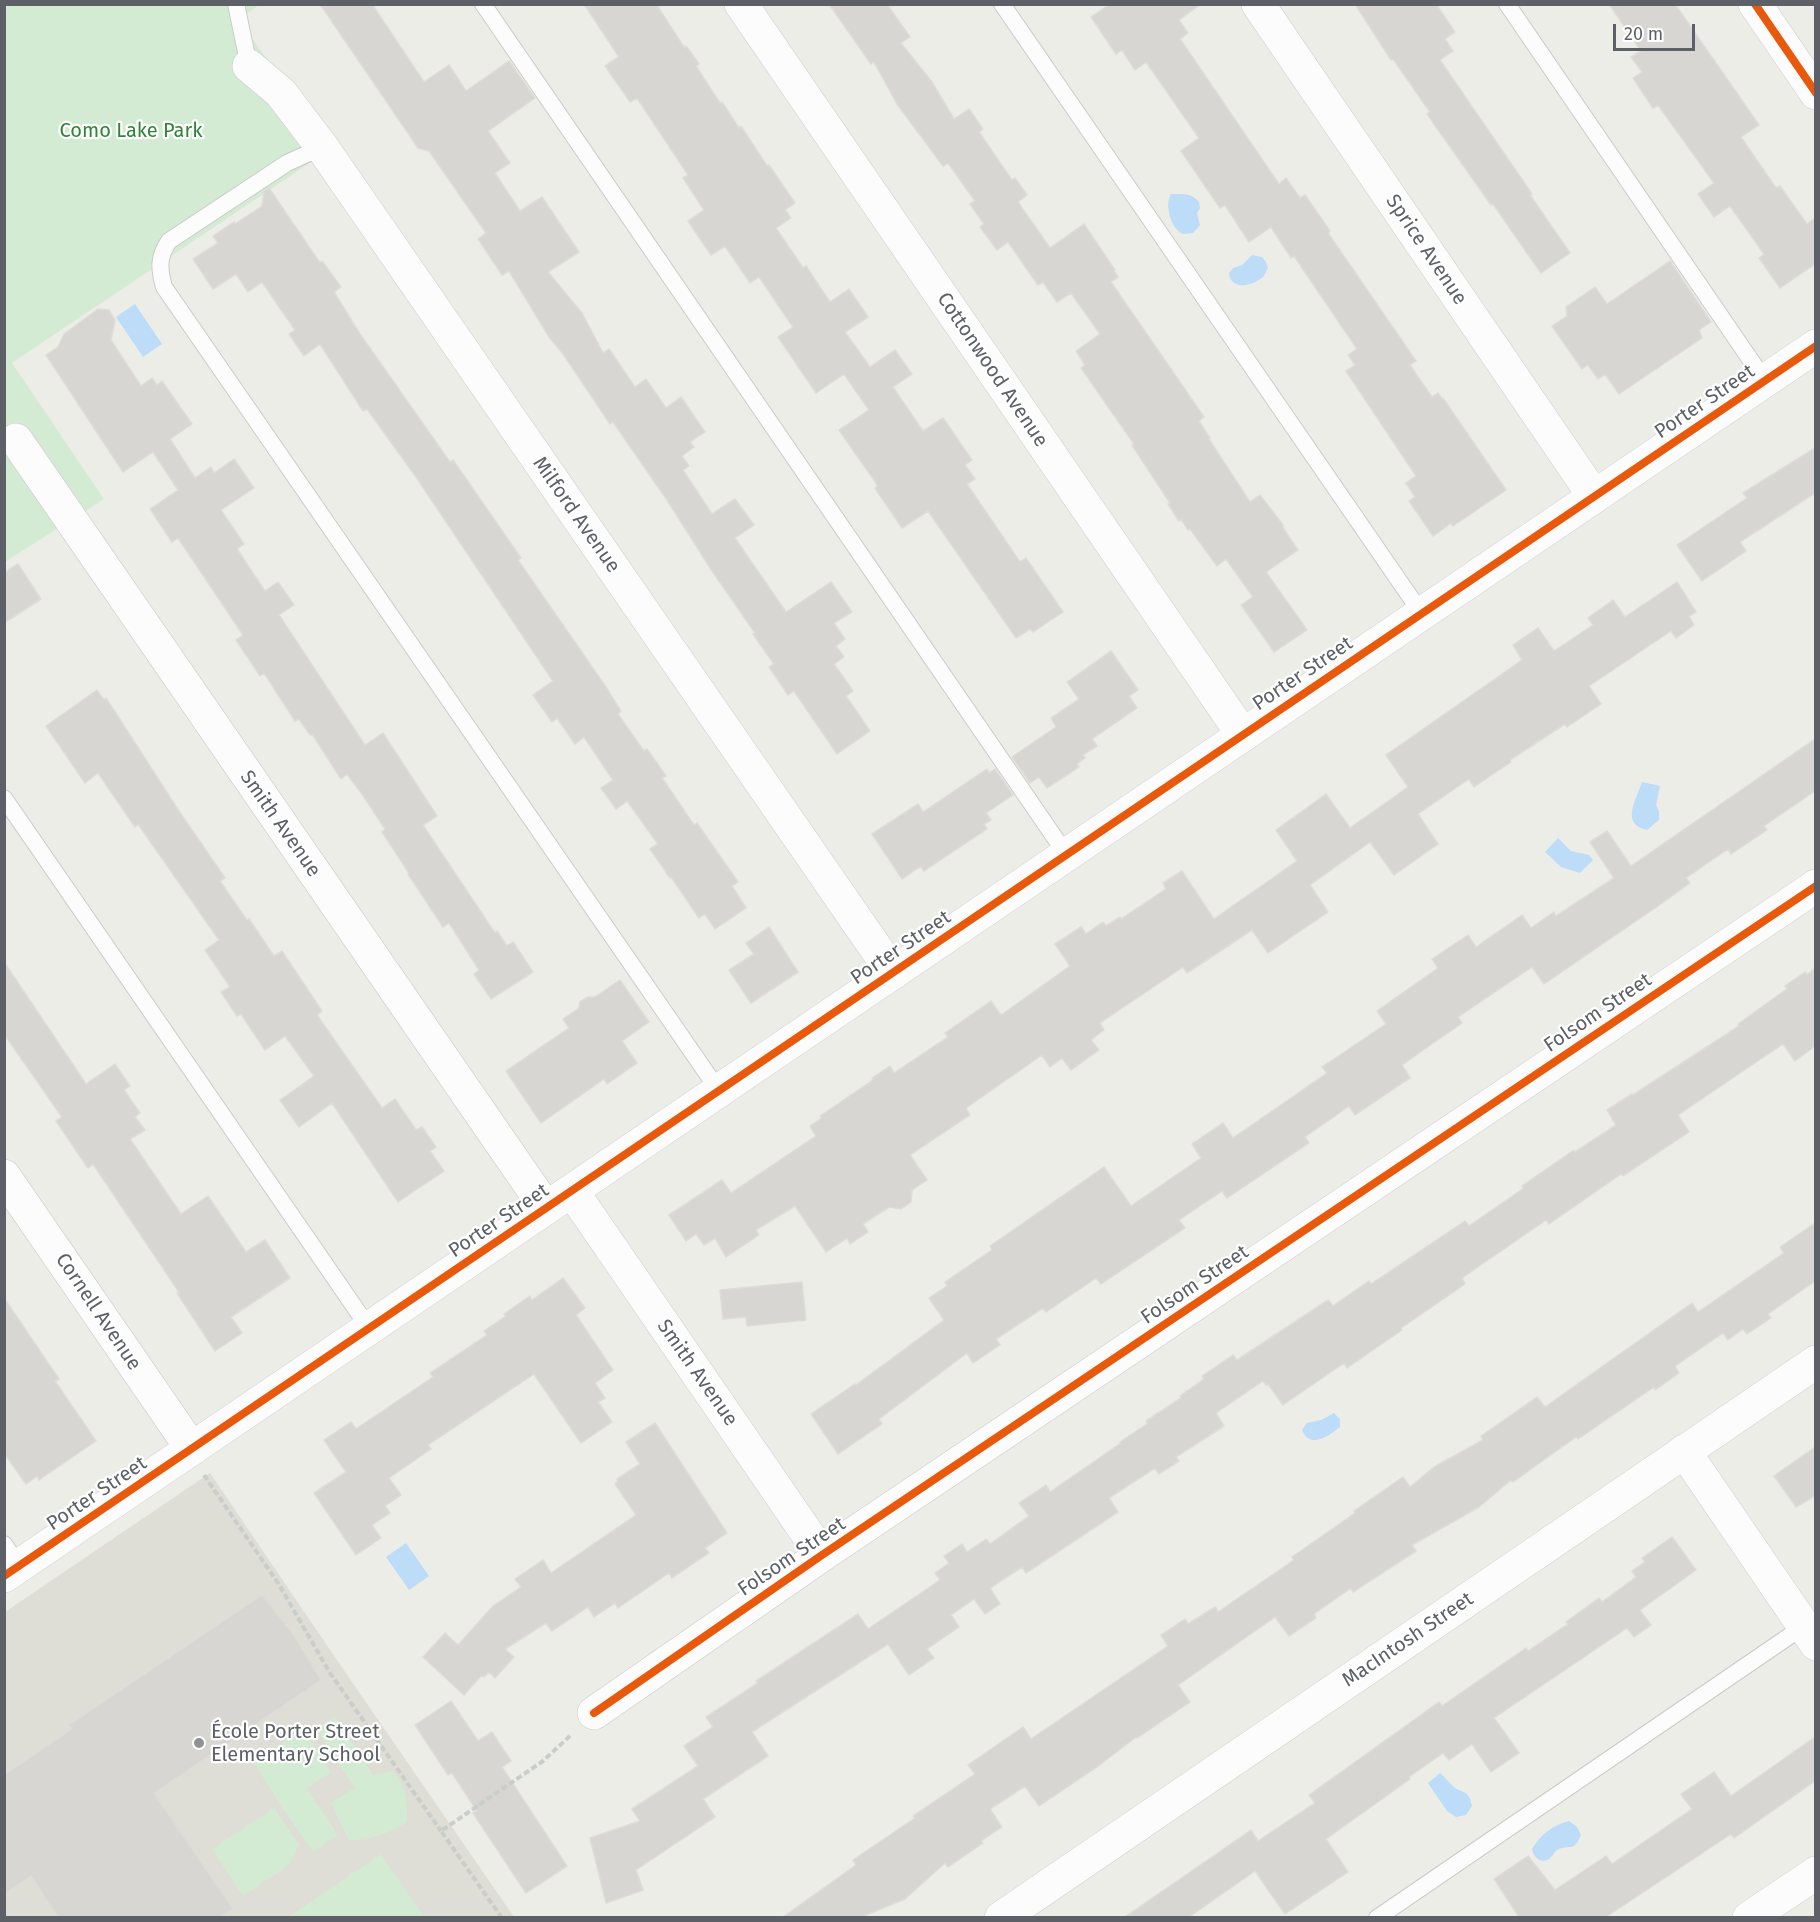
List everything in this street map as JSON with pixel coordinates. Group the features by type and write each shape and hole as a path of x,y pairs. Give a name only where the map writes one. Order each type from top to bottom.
{"street":[{"name":"Cottonwood Avenue","path":"741,4 1243,735"},
{"name":"Sprice Avenue","path":"1258,4 1594,496"},
{"path":"1755,4 1815,93"},
{"name":"Milford Avenue","path":"249,66 281,93 322,147 893,973"},
{"name":"Porter Street","path":"9,1562 190,1450 1815,346"},
{"name":"Smith Avenue","path":"16,440 559,1200 822,1555"},
{"name":"Folsom Street","path":"594,1713 822,1555 1815,886"},
{"name":"Cornell Avenue","path":"4,1176 190,1450"},
{"name":"MacIntosh Street","path":"1008,1916 1815,1362"},
{"path":"1684,1451 1812,1630"},
{"path":"1749,1917 1815,1873"}],"lane":[{"path":"236,4 249,66"},
{"path":"483,4 1066,854"},
{"path":"1002,4 1422,614"},
{"path":"1507,4 1765,381"},
{"path":"322,147 287,163 169,241 162,251 159,262 164,287 719,1091"},
{"path":"4,798 369,1328"},
{"path":"1377,1917 1812,1630"}],"path":[{"path":"190,1450 278,1583 330,1673 502,1917"},
{"path":"441,1831 543,1761 594,1713"}],"shaded area":[{"name":"École Porter Street Elementary School","path":"210,1473 514,1917 5,1918 5,1612"}],"green space":[{"name":"Como Lake Park","path":"5,5 259,5 239,19 329,150 12,363 104,499 5,562"},
{"path":"335,1716 373,1775 393,1771 398,1777 406,1795 407,1822 379,1835 349,1841 331,1803 355,1788 316,1729"},
{"path":"303,1729 331,1772 307,1789 338,1835 313,1852 254,1763"},
{"path":"274,1808 299,1845 289,1865 243,1896 212,1849"},
{"path":"381,1854 424,1917 288,1917"}],"water":[{"path":"1171,194 1190,196 1199,202 1200,208 1197,213 1200,225 1193,233 1183,234 1172,222 1168,204"},
{"path":"1252,255 1262,257 1266,262 1268,268 1263,276 1248,285 1233,282 1229,273"},
{"path":"135,304 162,344 143,357 116,317"},
{"path":"1642,782 1660,786 1656,805 1659,820 1647,830 1639,827 1632,817 1632,810"},
{"path":"1558,838 1571,851 1589,855 1593,860 1580,873 1561,867 1545,852"},
{"path":"1334,1413 1340,1419 1340,1427 1320,1439 1314,1440 1305,1436 1302,1430 1307,1423 1321,1420"},
{"path":"406,1543 429,1576 409,1590 386,1557"},
{"path":"1440,1773 1455,1788 1468,1795 1472,1806 1466,1815 1456,1817 1447,1811 1428,1783"},
{"path":"1569,1821 1577,1827 1581,1835 1576,1844 1555,1851 1546,1861 1537,1858 1532,1849 1539,1839 1558,1825"}],"building":[{"path":"320,4 372,4 424,82 449,65 466,91 509,61 535,98 488,131 510,163 495,173 520,211 542,197 579,252 548,272 582,313 603,353 609,349 635,387 646,379 666,408 681,397 705,432 690,442 694,447 682,456 689,466 683,470 712,514 735,499 754,525 735,538 786,612 831,582 852,612 834,623 845,639 836,646 844,657 834,664 853,691 846,696 870,731 837,754 794,691 788,695 769,667 774,664 753,634 755,633 667,500 613,422 610,424 549,337 509,271 502,275 478,239 486,233 429,151 418,148"},
{"path":"584,4 656,4 684,47 686,46 699,64 696,66 720,103 722,102 739,128 741,126 795,203 785,210 791,218 776,228 803,268 806,266 830,302 849,289 868,317 845,332 870,367 895,350 912,374 893,387 923,431 943,418 972,460 965,465 975,479 967,484 1020,562 1026,558 1063,612 1033,632 1030,629 1016,638 928,511 902,528 875,488 878,486 839,430 869,410 844,374 816,393 778,337 793,327 759,277 750,283 725,246 711,255 688,221 704,210 683,178 688,175 637,98 630,102 605,66 619,57"},
{"path":"829,4 887,4 910,37 901,43 932,82 954,119 969,109 983,129 979,132 1012,180 1015,178 1027,195 1018,202 1050,248 1084,224 1115,270 1118,277 1111,282 1204,417 1199,421 1250,502 1260,495 1283,525 1298,550 1266,572 1307,630 1274,652 1241,605 1253,597 1226,559 1217,566 1190,529 1188,530 1181,519 1179,521 1168,504 1170,503 1132,445 1134,444 1081,368 1085,365 1076,351 1100,334 1071,293 1057,302 1043,282 1038,285 1008,242 997,250 980,227 984,224 970,204 975,201 948,163 943,166 897,104 874,62 871,64"},
{"path":"1110,4 1201,4 1179,20 1188,33 1180,39 1279,184 1286,178 1300,198 1305,195 1330,231 1328,233 1416,361 1410,365 1432,397 1438,393 1443,398 1506,490 1453,526 1451,523 1433,536 1409,501 1415,497 1406,483 1416,476 1346,371 1355,365 1348,355 1357,349 1294,256 1291,258 1271,227 1249,242 1225,205 1220,208 1181,151 1199,138 1146,62 1135,70 1122,50 1116,54 1091,17"},
{"path":"1355,4 1436,4 1455,32 1445,39 1453,51 1440,60 1570,253 1541,273 1427,114 1430,112 1393,59 1391,60"},
{"path":"1609,4 1675,4 1759,125 1741,137 1776,188 1780,186 1807,224 1815,218 1815,264 1780,288 1759,258 1764,254 1730,206 1714,217 1698,194 1714,183 1658,105 1653,108 1633,78 1642,72 1631,57 1641,51"},
{"path":"269,188 320,263 322,261 341,287 334,292 360,334 450,462 453,460 521,558 518,560 621,711 618,714 644,751 647,749 666,776 662,778 694,825 697,823 738,882 732,886 746,908 715,929 705,914 699,918 650,849 658,844 627,801 616,809 601,788 613,780 584,737 575,744 557,718 552,722 533,695 553,681 418,480 367,409 363,411 320,344 304,356 289,334 295,330 262,282 248,292 236,274 213,289 193,259 218,243 213,236 262,206 264,191"},
{"path":"1670,261 1711,322 1699,330 1702,338 1619,394 1605,374 1598,379 1588,365 1582,369 1552,326 1567,316 1566,307 1595,287 1607,304"},
{"path":"98,309 109,310 115,320 111,340 141,386 152,378 157,385 162,381 192,424 170,439 195,478 211,467 214,473 234,459 254,488 221,510 244,544 237,549 265,591 278,582 294,605 279,615 365,745 383,733 437,816 423,825 495,933 497,931 507,946 513,942 533,972 491,999 474,974 479,970 449,923 443,927 382,832 385,829 362,794 347,774 341,779 312,734 310,735 299,719 295,721 264,673 260,676 236,640 243,635 178,538 172,542 150,509 178,490 153,452 123,472 46,355 58,347 64,334"},
{"path":"1815,448 1815,493 1740,542 1746,551 1702,581 1677,545 1747,498 1743,493"},
{"path":"18,564 41,599 4,623 4,573"},
{"path":"1677,582 1696,612 1689,616 1694,625 1676,638 1671,631 1589,686 1601,704 1567,727 1565,724 1474,787 1469,779 1418,814 1438,844 1394,875 1370,842 1310,885 1328,912 1268,953 1252,930 1187,973 1183,967 1100,1023 1104,1030 1091,1040 1099,1050 1071,1070 1062,1058 1050,1067 1042,1055 966,1108 970,1115 910,1155 927,1180 912,1190 911,1202 901,1209 889,1207 863,1224 868,1232 850,1244 847,1238 826,1252 795,1206 756,1230 759,1235 726,1257 715,1238 704,1245 696,1234 686,1241 669,1215 722,1180 731,1193 816,1136 810,1126 822,1118 820,1116 890,1066 894,1073 948,1037 945,1033 991,1001 1001,1015 1070,966 1055,944 1081,927 1086,934 1103,922 1106,926 1120,917 1121,919 1166,889 1163,883 1182,871 1214,919 1297,861 1276,830 1326,794 1350,828 1408,787 1386,755 1522,660 1513,645 1538,628 1554,651 1593,625 1588,618 1613,600 1625,617"},
{"path":"1111,651 1138,690 1129,696 1137,708 1092,739 1097,746 1083,755 1085,758 1077,764 1079,767 1047,788 1039,777 1030,783 1012,757 1056,727 1051,718 1079,699 1067,682"},
{"path":"97,690 104,700 106,698 225,878 220,881 274,956 282,951 322,1011 317,1015 382,1108 395,1099 416,1130 422,1127 436,1147 430,1151 444,1171 398,1202 332,1103 299,1127 280,1100 314,1076 285,1036 265,1050 241,1014 237,1016 221,992 230,987 205,950 219,940 138,824 135,827 98,773 85,783 46,726"},
{"path":"1815,739 1815,791 1764,826 1767,830 1731,854 1728,849 1686,878 1690,883 1544,984 1532,967 1458,1017 1462,1023 1402,1065 1410,1078 1355,1115 1349,1106 1305,1137 1309,1143 1227,1198 1222,1191 1179,1220 1185,1228 1101,1284 1096,1278 1046,1312 1043,1308 996,1339 1000,1345 973,1363 967,1353 879,1419 882,1424 838,1454 811,1414 856,1385 944,1320 929,1298 947,1286 945,1282 992,1250 990,1246 1104,1167 1131,1206 1201,1158 1192,1144 1223,1123 1233,1138 1327,1073 1322,1067 1386,1024 1377,1011 1438,968 1432,959 1468,935 1476,947 1522,915 1531,928 1554,912 1556,916 1614,878 1590,842 1607,831 1631,866"},
{"path":"987,769 989,773 995,769 1013,795 986,813 991,820 984,824 987,829 924,871 921,866 902,879 872,834 918,804 923,812"},
{"path":"769,927 798,972 751,1003 729,970 754,954 746,943"},
{"path":"4,962 86,1084 115,1064 130,1086 124,1090 140,1113 135,1117 145,1130 130,1139 181,1214 208,1196 246,1252 265,1240 290,1278 231,1317 242,1333 215,1351 177,1293 179,1292 93,1164 88,1168 56,1121 62,1117 4,1034"},
{"path":"1815,968 1815,1046 1795,1061 1783,1044 1678,1115 1689,1132 1623,1176 1621,1174 1549,1224 1546,1220 1462,1278 1465,1284 1347,1368 1344,1363 1283,1405 1268,1384 1266,1385 1263,1381 1216,1413 1224,1426 1176,1457 1179,1461 1159,1474 1155,1468 1109,1498 1118,1512 1026,1573 1022,1567 990,1588 1000,1604 985,1614 974,1599 951,1615 959,1627 927,1649 934,1658 909,1675 888,1644 752,1732 768,1756 703,1799 715,1817 636,1870 643,1890 606,1903 590,1838 640,1821 632,1809 698,1766 684,1746 713,1727 706,1717 858,1614 868,1629 940,1580 935,1573 949,1563 944,1556 962,1544 967,1552 986,1539 990,1544 1029,1516 1019,1503 1046,1485 1050,1492 1121,1443 1147,1424 1146,1421 1181,1398 1180,1396 1204,1379 1202,1376 1233,1355 1237,1360 1328,1300 1333,1306 1369,1281 1371,1284 1465,1221 1469,1226 1574,1150 1575,1152 1616,1125 1607,1110 1739,1026 1738,1024 1787,989 1785,986 1805,972 1807,975"},
{"path":"620,980 649,1022 622,1041 637,1063 607,1084 604,1079 541,1123 506,1071 569,1028 563,1019 579,1008 580,1002 588,997 595,997"},
{"path":"1815,1223 1815,1281 1768,1314 1771,1318 1747,1334 1743,1329 1728,1340 1723,1333 1675,1366 1679,1373 1655,1390 1654,1387 1578,1439 1576,1437 1513,1482 1511,1480 1479,1507 1412,1545 1416,1551 1353,1592 1351,1588 1314,1614 1316,1618 1289,1636 1275,1617 1178,1685 1190,1702 1136,1737 1097,1767 1039,1806 1025,1786 990,1809 1002,1827 948,1867 945,1863 905,1899 861,1917 783,1917 856,1865 853,1860 975,1774 968,1765 1023,1727 1031,1739 1168,1646 1161,1635 1185,1619 1188,1624 1215,1607 1218,1612 1294,1560 1292,1557 1403,1477 1410,1487 1434,1467 1483,1440 1481,1436 1537,1397 1545,1407 1692,1303 1698,1312 1784,1253 1780,1247"},
{"path":"563,1278 585,1308 576,1315 613,1370 595,1383 605,1398 598,1402 612,1422 581,1443 534,1374 428,1445 431,1449 389,1478 401,1495 385,1506 390,1513 372,1525 381,1538 356,1555 314,1493 346,1472 324,1440 351,1422 356,1429 433,1377 430,1373 487,1335 484,1331 506,1316 504,1314 530,1296 532,1300"},
{"path":"802,1282 806,1320 747,1326 746,1317 723,1319 720,1290"},
{"path":"4,1298 59,1379 55,1381 96,1441 39,1480 37,1476 26,1484 4,1453"},
{"path":"655,1423 727,1533 705,1548 709,1553 672,1578 669,1573 618,1608 615,1603 594,1617 588,1607 552,1631 546,1623 505,1649 514,1657 495,1678 489,1672 484,1677 481,1676 464,1695 423,1657 445,1633 458,1645 493,1606 521,1587 515,1579 543,1560 551,1573 636,1515 615,1484 617,1479 640,1464 626,1442"},
{"path":"1815,1447 1815,1496 1796,1507 1774,1476"},
{"path":"1672,1537 1696,1570 1640,1610 1651,1625 1634,1637 1627,1628 1494,1718 1519,1753 1491,1772 1472,1744 1449,1760 1443,1753 1326,1839 1348,1872 1285,1914 1255,1871 1189,1917 1125,1917 1251,1830 1258,1841 1315,1803 1309,1795 1439,1702 1442,1706 1526,1648 1528,1651 1568,1624 1566,1622 1599,1598 1602,1602 1636,1577 1632,1571 1645,1562 1642,1558"},
{"path":"262,1595 294,1635 321,1680 154,1793 233,1909 220,1917 58,1917 31,1876 4,1894 4,1775 72,1729 69,1725"},
{"path":"451,1701 478,1741 492,1732 511,1761 502,1767 567,1866 526,1893 473,1813 477,1811 452,1773 448,1775 415,1725"},
{"path":"1815,1737 1815,1781 1734,1838 1731,1834 1606,1917 1519,1917 1494,1879 1528,1856 1555,1890 1606,1856 1612,1864 1692,1809 1681,1794 1714,1772 1731,1796"}],"cycle path":[{"path":"1755,4 1816,93"},
{"path":"4,1576 1816,346"},
{"path":"594,1713 822,1555 1816,886"}],"place":[{"name":"École Porter Street Elementary School","path":"199,1743"}]}
